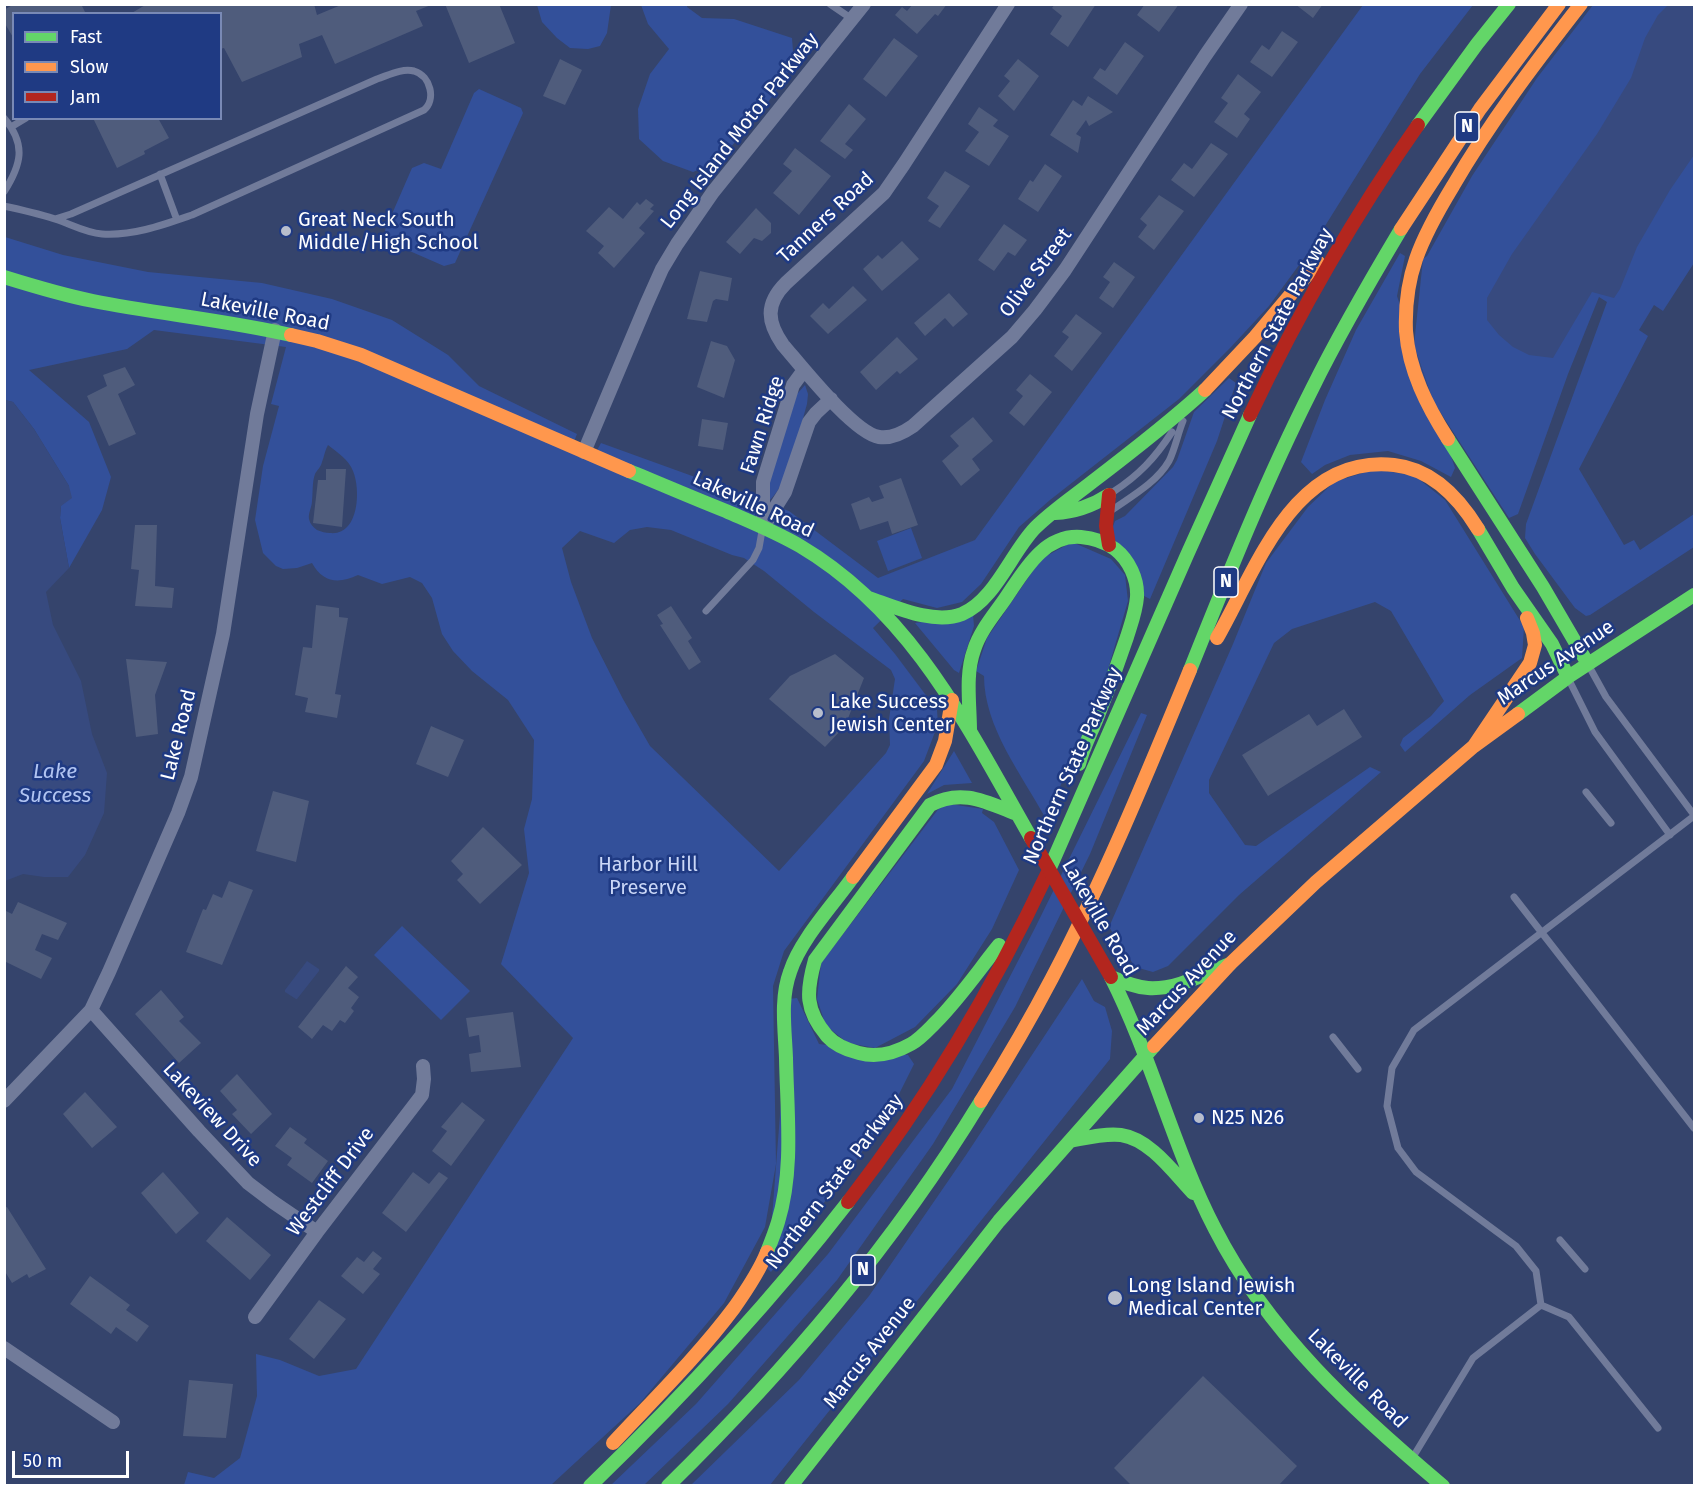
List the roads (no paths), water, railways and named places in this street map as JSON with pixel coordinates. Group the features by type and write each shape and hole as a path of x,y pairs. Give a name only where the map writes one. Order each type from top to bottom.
{"main road":[{"name":"Northern State Parkway","path":"590,1485 697,1380 773,1296 822,1237 879,1161 940,1070 992,982 1036,898 1245,427 1283,349 1369,201 1434,104 1509,4"},
{"name":"N","path":"668,1485 716,1439 831,1311 901,1221 966,1126 1052,978 1114,852 1268,483 1340,335 1390,247 1444,161 1512,65 1559,4"},
{"path":"1581,4 1496,115 1431,223 1409,281 1406,327 1416,377 1431,409 1569,629 1587,664"},
{"path":"868,598 933,616 949,617 965,612 982,600 1027,537 1052,513 1147,440 1223,373 1369,201"},
{"name":"Lakeville Road","path":"4,277 36,288 79,298 275,330 333,344 763,527 800,546 839,573 890,619 952,700 1111,977 1129,1013 1181,1152 1230,1259 1271,1319 1304,1358 1359,1413 1443,1485"},
{"path":"1170,718 1227,622 1256,566 1292,510 1309,492 1326,479 1345,470 1374,463 1412,467 1437,479 1461,502 1557,653 1568,677"},
{"path":"1052,513 1074,512 1109,495"},
{"path":"1108,545 1104,529 1109,495"},
{"path":"970,731 970,668 975,649 991,620 1035,556 1047,545 1063,538 1082,537 1100,541 1122,555 1137,587 1132,621 1120,659 1080,760 1060,844"},
{"path":"1474,746 1526,671 1535,652 1534,634 1514,588"},
{"name":"Marcus Avenue","path":"791,1485 991,1230 1144,1056 1230,964 1316,882 1474,746 1568,677 1695,594"},
{"path":"576,1485 722,1323 749,1285 768,1250 777,1226 786,1184 788,1149 784,1005 789,971 807,939 936,765 948,736 952,700"},
{"path":"1017,814 978,799 960,795 944,797 930,804 814,960 809,974 807,994 812,1016 821,1030 835,1043 856,1054 891,1054 905,1047 925,1033 953,1003 1036,898"},
{"path":"1111,977 1141,987 1156,988 1173,985 1230,964"},
{"path":"1070,1141 1112,1135 1135,1139 1147,1146 1203,1203"}],"street":[{"name":"Long Island Motor Parkway","path":"584,452 654,287 676,244 713,192 864,4"},
{"name":"Tanners Road","path":"804,370 774,332 770,314 774,297 786,283 884,193 1008,4"},
{"name":"Olive Street","path":"804,370 853,423 870,435 896,436 918,422 1012,337 1035,310 1065,270 1241,4"},
{"name":"Lake Road","path":"4,1101 91,1010 173,824 191,777 223,633 257,414 275,330"},
{"name":"Fawn Ridge","path":"763,527 763,482 793,385 804,370"},
{"path":"763,527 785,492 809,422 831,399"},
{"name":"Lakeview Drive","path":"91,1010 199,1131 248,1182 317,1232"},
{"name":"Westcliff Drive","path":"255,1317 422,1095 423,1066"},
{"path":"4,1348 113,1422"}],"lane":[{"path":"830,4 852,19"},
{"path":"4,206 102,234 146,230 177,220 424,110 431,101 430,89 424,77 419,73 397,72 56,219"},
{"path":"4,118 19,143 20,153 19,163 4,192"},
{"path":"11,127 23,120"},
{"path":"160,174 177,220"},
{"path":"1109,495 1136,476 1155,457 1187,407"},
{"path":"1106,515 1163,469 1169,459 1187,407"},
{"path":"706,611 753,560 759,549 763,527"},
{"path":"1541,1305 1536,1271 1516,1246 1416,1172 1398,1148 1387,1106 1392,1068 1414,1030 1695,815 1606,697 1587,664"},
{"path":"1568,677 1595,732 1670,835"},
{"path":"1586,792 1611,824"},
{"path":"1514,897 1695,1128"},
{"path":"1333,1036 1358,1069"},
{"path":"1560,1240 1585,1269"},
{"path":"1541,1305 1569,1317 1658,1428"},
{"path":"1412,1459 1473,1358 1541,1305"}],"water":[{"path":"1668,5 1694,5 1694,155 1670,190 1637,247 1614,298 1592,292 1553,358 1529,355 1513,347 1487,320 1487,298 1512,254 1597,134 1631,78 1645,38 1658,15"},
{"name":"Lake Success","path":"5,400 13,402 34,429 69,486 72,498 61,506 60,518 69,568 46,592 53,625 81,681 92,734 107,773 104,813 85,855 68,877 23,874 5,881"},
{"path":"307,961 319,971 296,999 285,990"}],"place":[{"name":"Great Neck South Middle/High School","path":"286,231"},
{"name":"Lake Success Jewish Center","path":"818,713"},
{"name":"N25 N26","path":"1199,1118"},
{"name":"Long Island Jewish Medical Center","path":"1115,1298"}],"park label":[{"name":"Harbor Hill Preserve","path":"648,876"}]}
